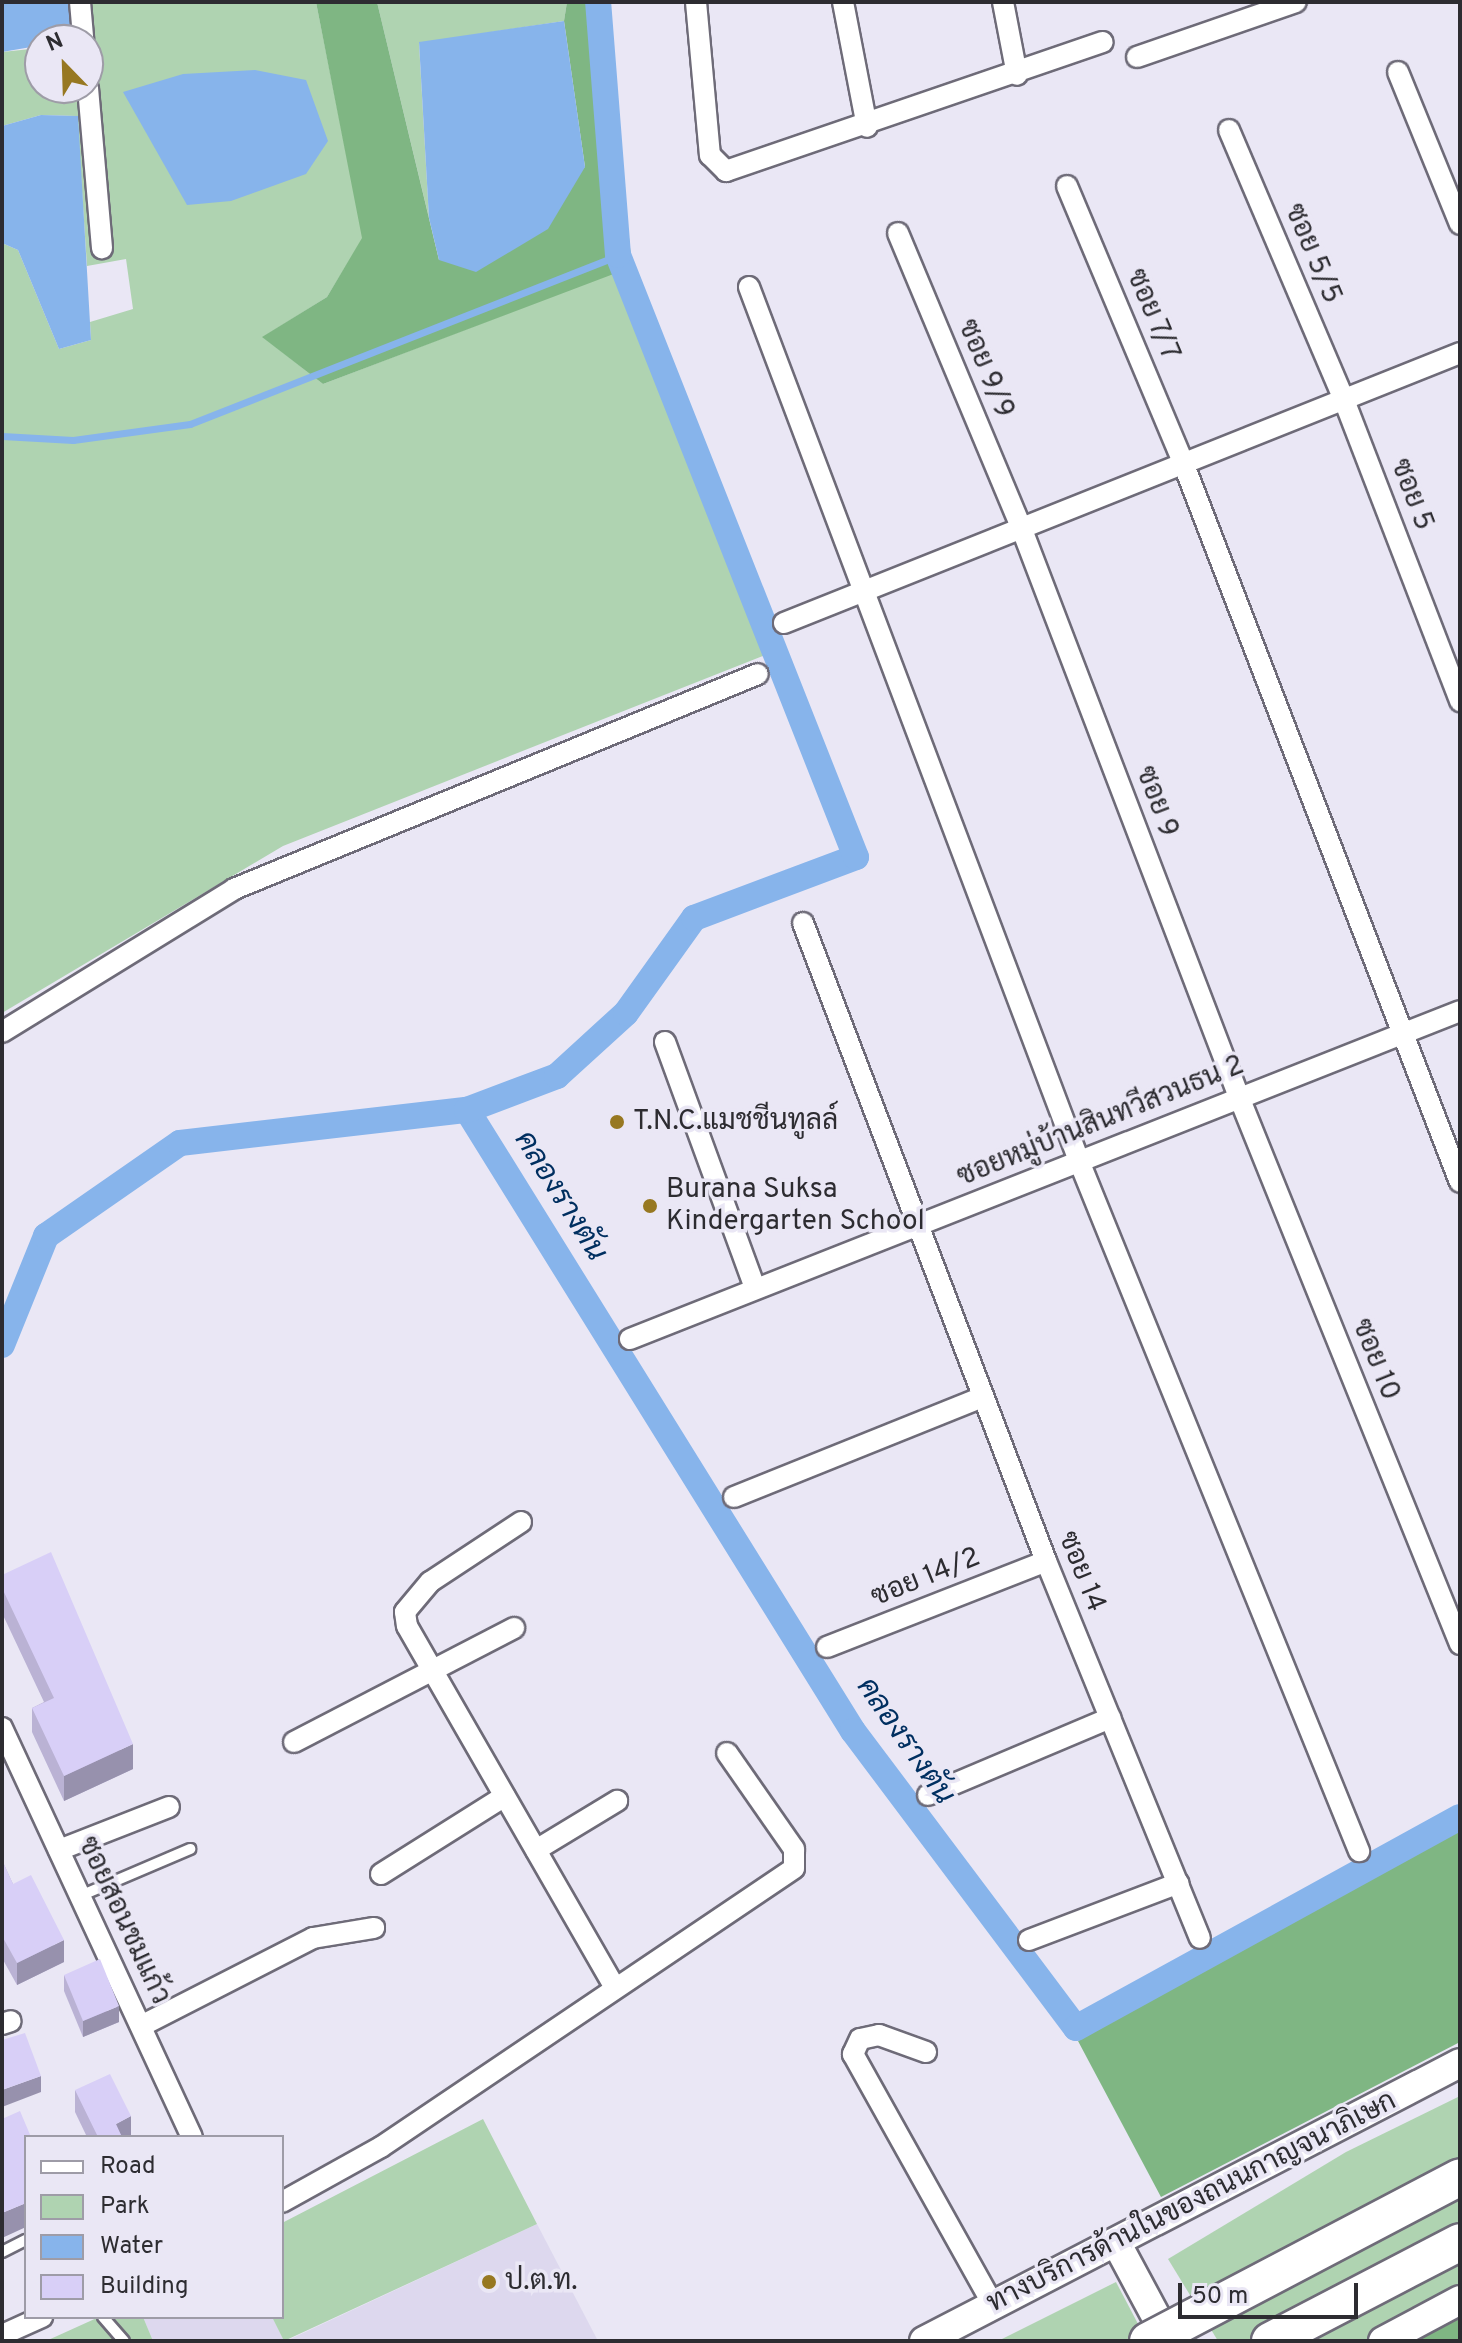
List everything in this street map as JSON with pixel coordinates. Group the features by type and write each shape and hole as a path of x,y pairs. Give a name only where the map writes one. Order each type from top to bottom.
{"highway":[{"path":"1148,2341 1460,2177"},
{"path":"1270,2341 1460,2242"}],"main road":[{"name":"ทางบริการด้านในของถนนกาญจนาภิเษก","path":"924,2341 1460,2063"},
{"path":"1116,2242 1169,2341"},
{"path":"1383,2341 1460,2300"}],"street":[{"path":"80,2 82,24"},
{"path":"696,2 710,155 719,170 736,172 1103,42"},
{"path":"843,2 867,127"},
{"path":"1003,2 1017,75"},
{"path":"1137,57 1296,2"},
{"path":"1398,72 1460,224"},
{"path":"89,104 102,248"},
{"name":"ซอย 5/5","path":"1229,130 1344,400"},
{"name":"ซอย 7/7","path":"1067,186 1184,465 1460,1182"},
{"name":"ซอย 9/9","path":"898,233 1021,527"},
{"path":"749,287 861,592 1079,1161 1359,1851"},
{"path":"784,623 1460,353"},
{"name":"ซอย 5","path":"1344,400 1460,701"},
{"name":"ซอย 9","path":"1021,527 1239,1097"},
{"path":"2,1032 234,889 758,674"},
{"name":"ซอย 14","path":"803,923 915,1225 1046,1561 1200,1938"},
{"name":"ซอยหมู่บ้านสินทวีสวนธน 2","path":"630,1339 1460,1011"},
{"path":"665,1042 755,1288"},
{"name":"ซอย 10","path":"1239,1097 1460,1644"},
{"path":"734,1497 983,1397"},
{"path":"521,1522 412,1599 407,1626 615,1987"},
{"name":"ซอย 14/2","path":"827,1647 1046,1561"},
{"path":"294,1742 429,1667 514,1628"},
{"path":"928,1795 1110,1718"},
{"name":"ซอยสอนชมแก้ว","path":"2,1728 191,2135"},
{"path":"284,2201 381,2147 797,1863 727,1753"},
{"path":"381,1874 505,1796"},
{"path":"536,1850 617,1801"},
{"path":"59,1850 169,1807"},
{"path":"1029,1940 1179,1883"},
{"path":"141,2026 313,1938 374,1928"},
{"path":"926,2052 879,2035 860,2039 853,2054 994,2306"},
{"path":"3,2331 36,2319"}],"lane":[{"path":"80,1896 190,1849"},
{"path":"2,2252 24,2241"},
{"path":"105,2319 124,2341"}],"shaded area":[{"name":"ป.ต.ท.","path":"537,2224 598,2341 286,2341"},
{"path":"144,2319 273,2319 284,2341 153,2341"}],"green space":[{"path":"69,2 316,2 363,238 327,297 263,337 323,384 613,273 765,655 283,846 2,1013 2,243 18,250 59,349 91,340 90,322 133,309 126,259 87,266 77,116 41,115 2,126 2,52 24,50 24,104 104,104 104,24 71,24"},
{"path":"316,2 377,2 439,260 585,167 564,21 567,2 605,2 632,267 323,384 262,337 327,297 362,238"},
{"path":"377,2 567,2 564,21 419,43 429,218"},
{"path":"1460,1826 1460,2042 1161,2197 1078,2041"},
{"path":"1460,2096 1460,2294 1409,2341 1218,2341 1168,2259 1346,2152"},
{"path":"483,2119 537,2224 284,2341 273,2319 284,2319 284,2222"},
{"path":"1116,2282 1147,2341 998,2341"},
{"path":"1460,2294 1460,2341 1409,2341"},
{"path":"95,2319 144,2319 153,2341 46,2341"}],"water":[{"path":"2,2 69,2 71,24 24,24 24,48 2,52"},
{"path":"564,21 585,167 548,229 476,272 439,260 429,218 419,42"},
{"path":"255,70 306,80 328,141 306,174 231,201 187,205 123,92 183,74"},
{"path":"41,115 78,116 91,340 59,349 18,250 2,243 2,126"}],"building":[{"path":"51,1552 133,1744 64,1776 32,1708 54,1698 2,1588 2,1575"},
{"path":"2,1860 13,1884 31,1875 64,1940 17,1963 2,1936"},
{"path":"100,1959 119,2006 83,2021 64,1975"},
{"path":"25,2033 41,2076 2,2090 2,2040"},
{"path":"110,2074 131,2116 116,2124 121,2135 97,2135 75,2090"},
{"path":"20,2111 30,2135 24,2135 24,2204 2,2213 2,2119"}],"waterway":[{"path":"2,1345 46,1236 180,1143 467,1110 557,1076 626,1013 694,918 856,857 618,255 598,2"},
{"path":"2,436 73,440 190,424 618,255"},
{"name":"คลองรางตัน","path":"467,1110 853,1731 1076,2028 1460,1817"}],"place":[{"name":"T.N.C.แมชชีนทูลล์","path":"617,1122"},
{"name":"Burana Suksa Kindergarten School","path":"650,1206"},
{"name":"ป.ต.ท.","path":"489,2282"}]}
